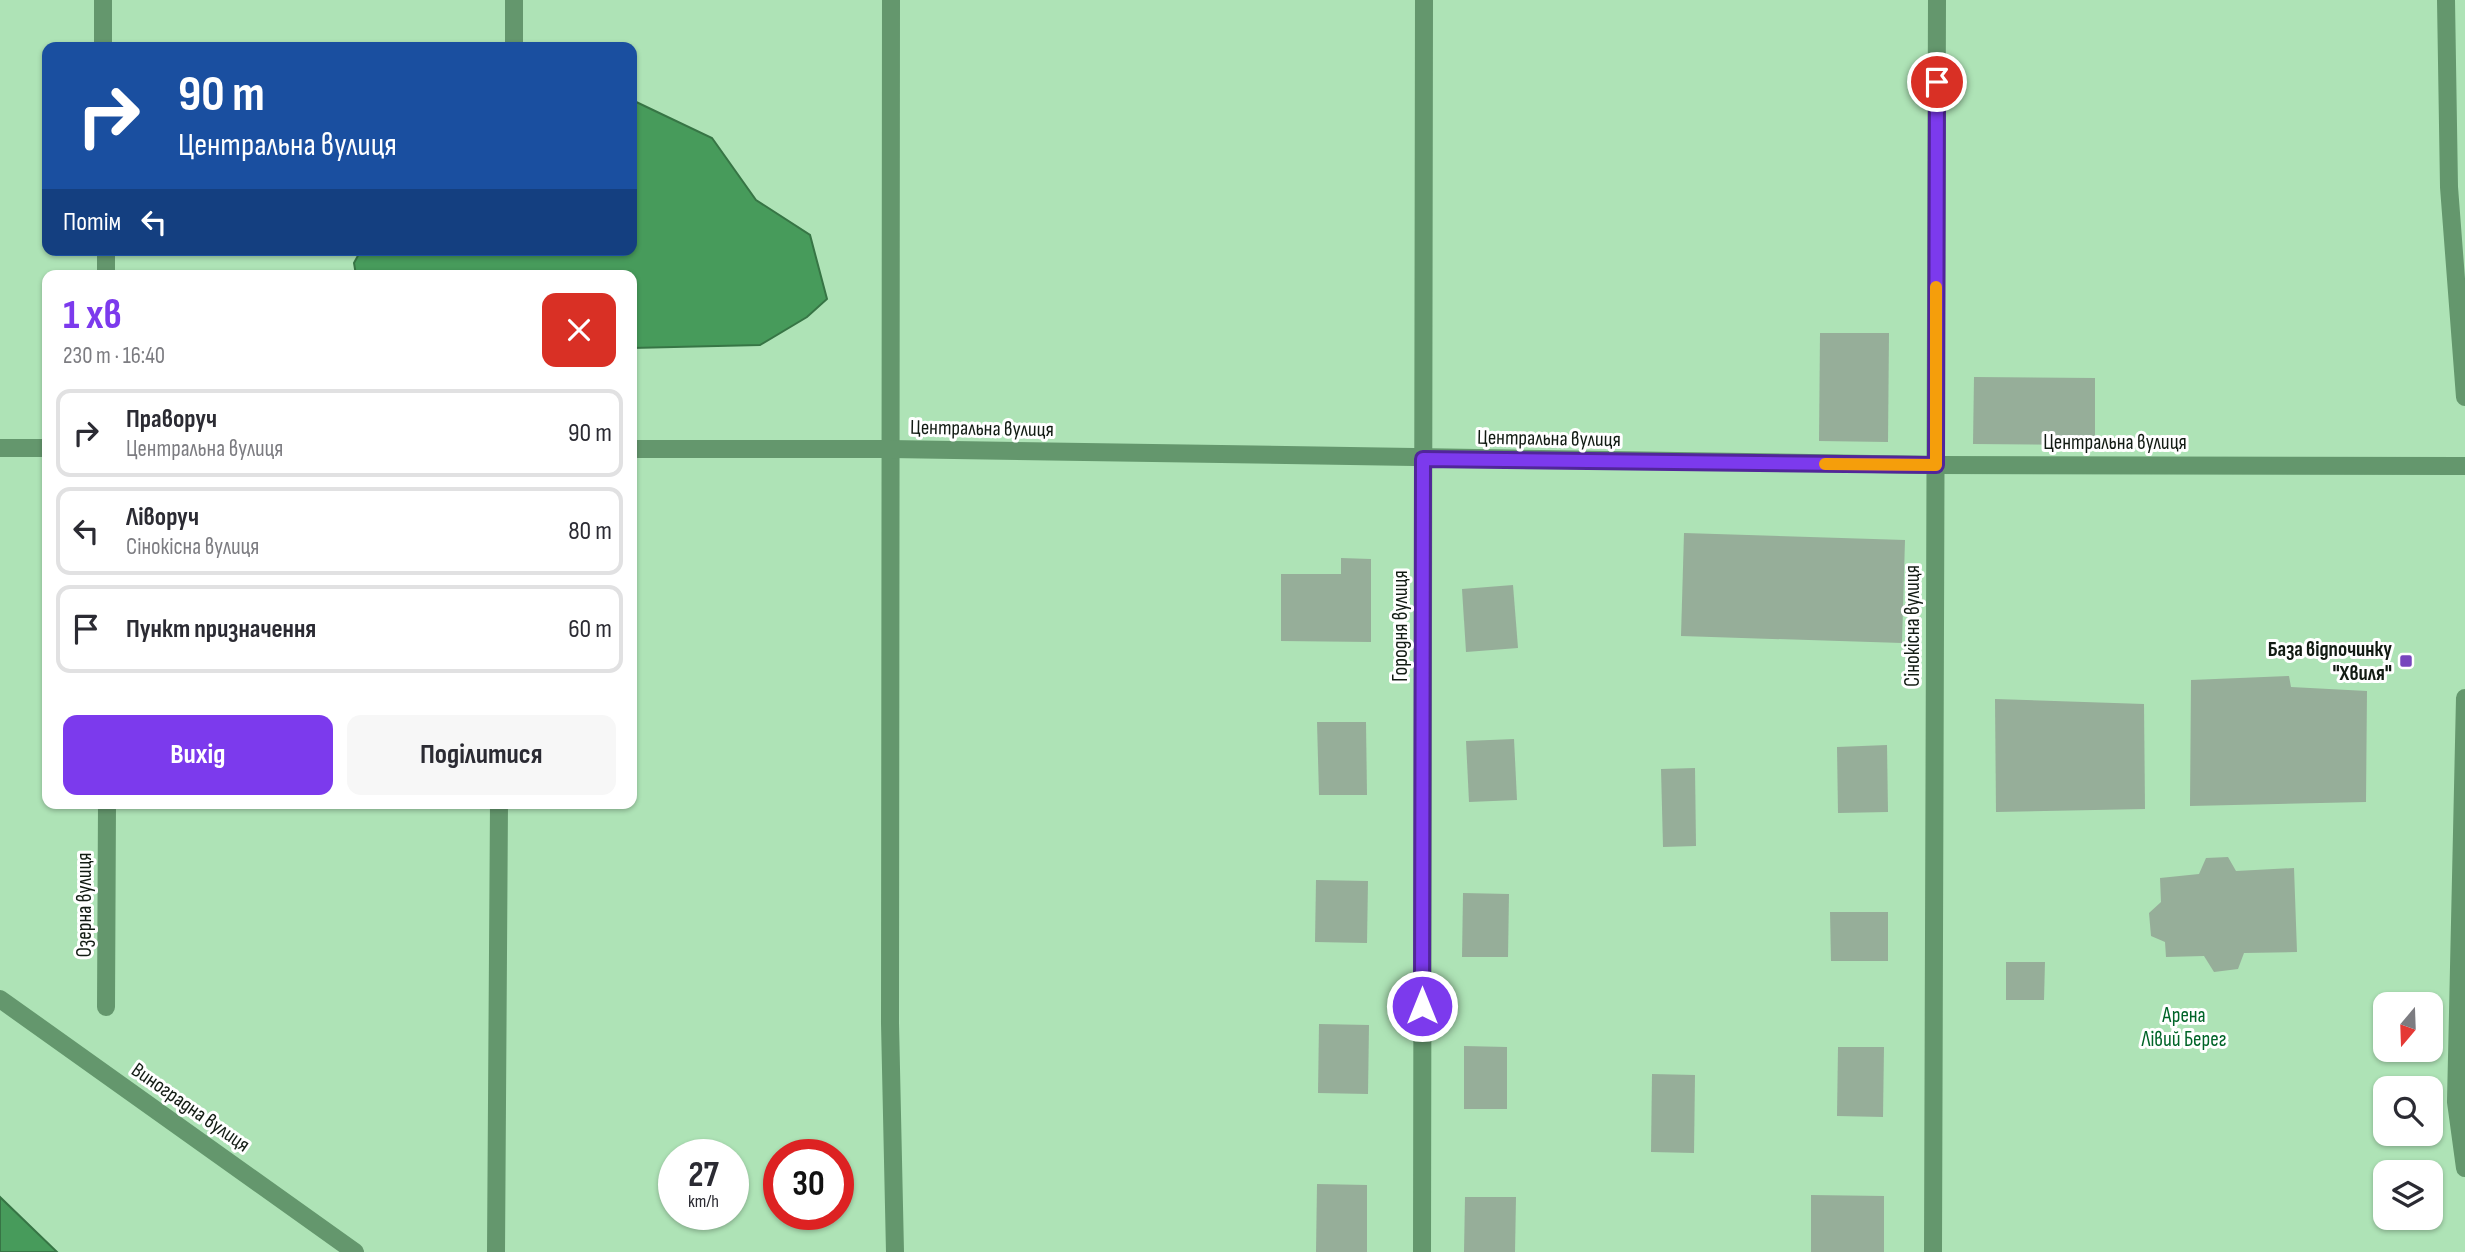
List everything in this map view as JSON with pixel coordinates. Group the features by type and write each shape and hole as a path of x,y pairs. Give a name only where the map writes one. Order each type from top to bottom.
{"street":[{"path":"103,0 103,42"},
{"path":"514,0 514,42"},
{"path":"891,0 890,1023 895,1252"},
{"name":"Городня вулиця","path":"1422,1252 1424,0"},
{"name":"Сінокісна вулиця","path":"1933,1252 1937,0"},
{"path":"2446,0 2456,133 2465,397"},
{"path":"0,448 42,448"},
{"name":"Центральна вулиця","path":"637,449 890,449 1936,465 2465,466"},
{"path":"2465,698 2456,1102 2465,1168"},
{"name":"Озерна вулиця","path":"106,1007 107,809"},
{"path":"496,1252 499,809"},
{"name":"Виноградна вулиця","path":"0,999 355,1252"}],"green space":[{"name":"Арена Лівий Берег","path":"0,0 2465,0 2465,1252 0,1252"}],"shaded area":[{"path":"637,102 712,138 756,200 810,235 827,299 807,317 760,345 637,348 637,270 355,270 354,263 358,256 637,256"},
{"path":"0,1197 57,1252 0,1252"}],"building":[{"path":"1820,333 1889,333 1888,442 1819,441"},
{"path":"1974,377 2095,378 2095,445 1973,444"},
{"path":"1684,533 1905,540 1902,643 1681,636"},
{"path":"1341,558 1371,559 1371,642 1281,641 1281,574 1341,574"},
{"path":"1513,585 1518,648 1466,652 1462,589"},
{"path":"2289,676 2291,687 2367,691 2366,802 2190,806 2191,680"},
{"path":"1995,699 2144,704 2145,809 1996,812"},
{"path":"1317,722 1366,722 1367,795 1319,795"},
{"path":"1514,739 1517,800 1469,802 1466,741"},
{"path":"1887,745 1888,812 1838,813 1837,747"},
{"path":"1695,768 1696,846 1663,847 1661,769"},
{"path":"2228,857 2236,871 2294,868 2297,952 2244,953 2238,969 2214,972 2204,956 2166,957 2165,942 2151,936 2149,913 2161,902 2160,878 2199,874 2206,858"},
{"path":"1316,880 1368,881 1367,943 1315,942"},
{"path":"1463,893 1509,894 1508,957 1462,957"},
{"path":"1830,912 1888,912 1888,961 1831,961"},
{"path":"2006,962 2045,962 2044,1000 2006,1000"},
{"path":"1319,1024 1369,1025 1368,1094 1318,1093"},
{"path":"1464,1046 1507,1047 1507,1109 1464,1109"},
{"path":"1838,1047 1884,1047 1883,1117 1837,1116"},
{"path":"1652,1074 1695,1075 1694,1153 1651,1152"},
{"path":"1317,1184 1367,1185 1367,1252 1316,1252"},
{"path":"1811,1195 1884,1196 1884,1252 1811,1252"},
{"path":"1465,1197 1516,1197 1515,1252 1464,1252"}],"slow traffic":[{"path":"1825,464 1936,465 1936,287"}],"place":[{"name":"База відпочинку \"Хвиля\"","path":"2406,661"}],"route":[{"path":"1422,1006 1423,459 1936,465 1937,82"}]}
